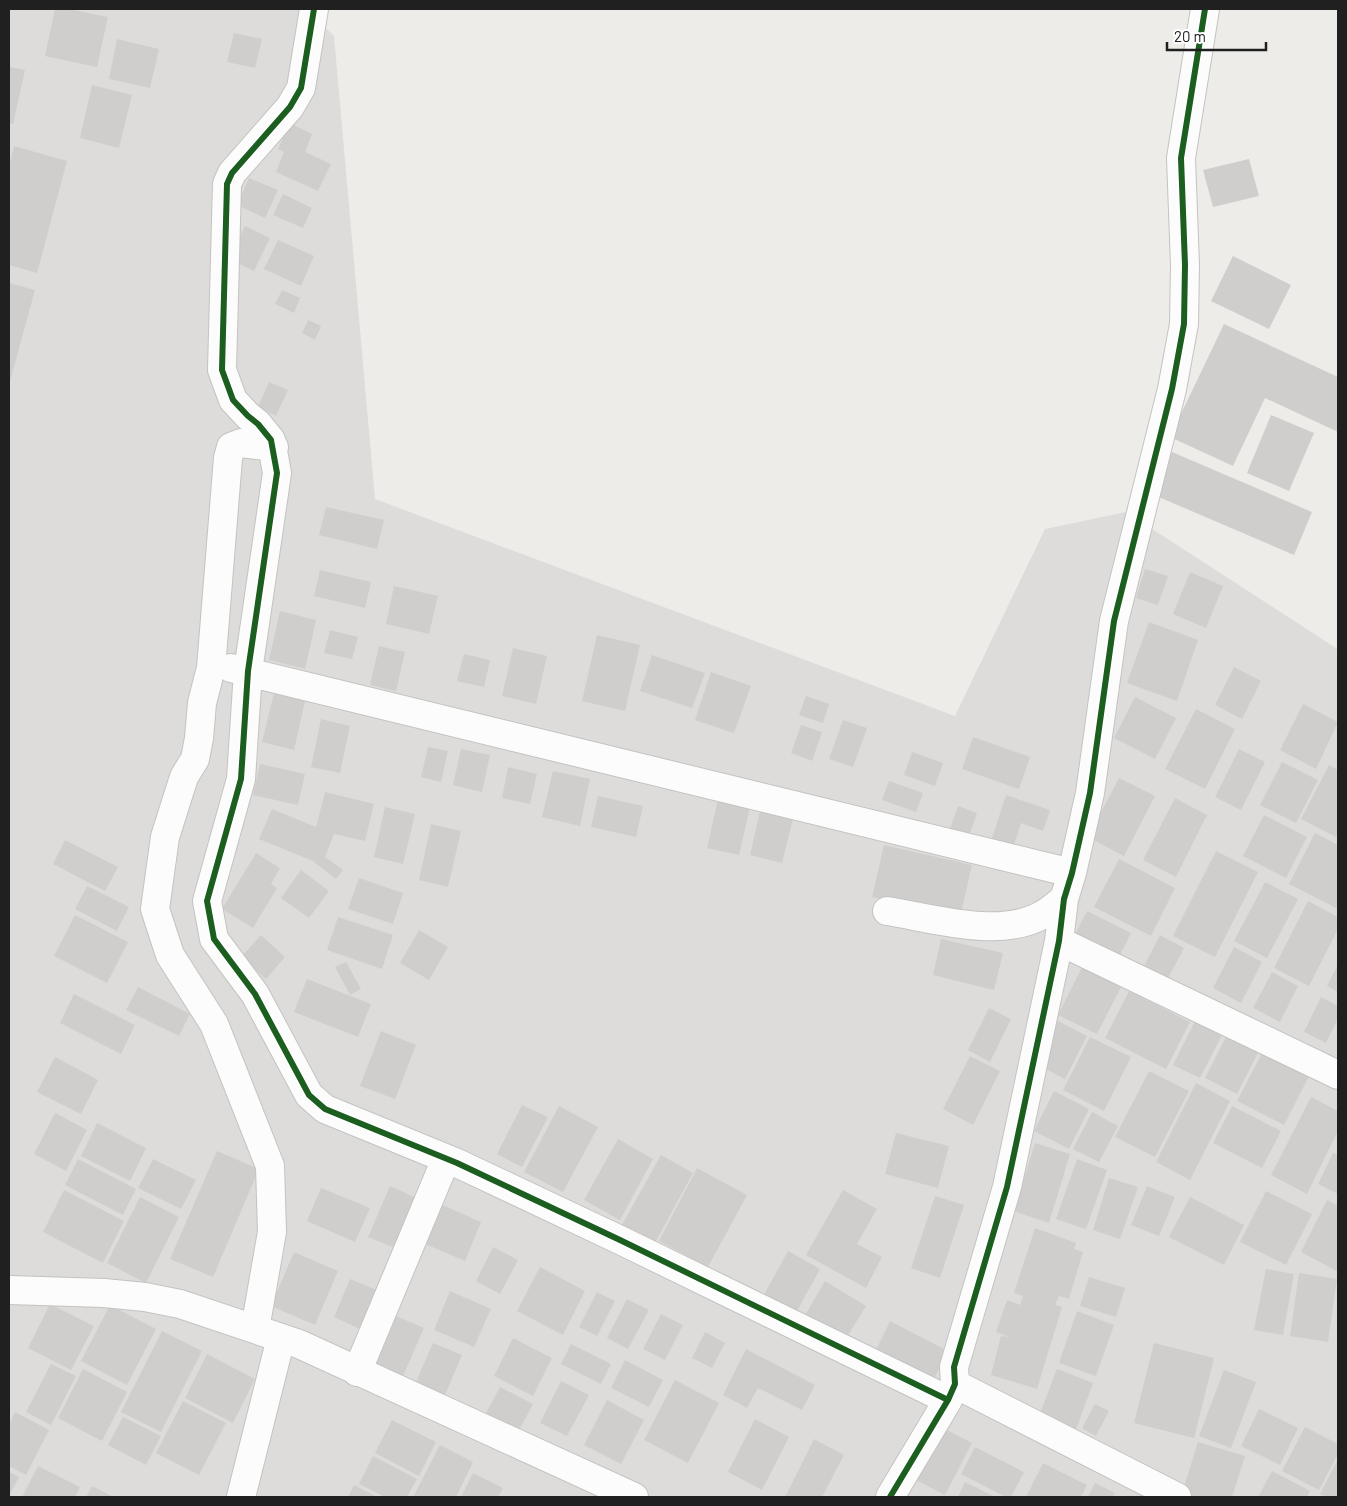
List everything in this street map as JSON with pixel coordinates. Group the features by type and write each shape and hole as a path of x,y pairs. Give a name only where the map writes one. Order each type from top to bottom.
{"street":[{"path":"314,9 301,88 290,107 232,173 227,184 222,370 233,400 258,424 271,440 259,446 231,447 228,458 227,669 241,780 207,901 214,938 256,994 309,1095 325,1109 446,1159 629,1244 943,1409 1177,1497"},
{"path":"890,1497 943,1409 1007,1187 1059,942 1064,899 1072,873 1090,793 1114,621 1172,389 1184,324 1186,265 1181,158 1205,9"},
{"path":"255,1329 272,1232 270,1166 214,1024 170,955 155,908 165,837 184,777 195,759 200,738 202,703 227,669 277,473 259,446"},
{"path":"227,669 1072,873"},
{"path":"888,911 980,926 1001,926 1041,915 1064,899"},
{"path":"1059,942 1338,1075"},
{"path":"358,1372 446,1159"},
{"path":"9,1290 145,1297 180,1304 299,1345 634,1497"},
{"path":"241,1497 299,1345"}],"shaded area":[{"path":"9,9 306,9 334,36 375,499 955,716 1045,529 1126,512 1336,648 1338,651 1338,1497 9,1497"}],"building":[{"path":"55,9 69,9 108,17 97,67 45,56"},
{"path":"234,33 262,39 255,68 227,62"},
{"path":"117,39 159,49 150,88 109,79"},
{"path":"9,67 25,70 13,124 9,123"},
{"path":"92,85 132,95 119,148 80,138"},
{"path":"290,123 312,134 305,152 331,164 318,191 276,172 284,152 278,149"},
{"path":"14,146 67,161 37,273 9,265 9,166"},
{"path":"1249,159 1259,196 1213,207 1203,170"},
{"path":"249,178 278,190 265,218 237,205"},
{"path":"283,194 312,208 303,228 273,215"},
{"path":"245,226 270,238 254,271 229,259"},
{"path":"278,240 314,256 301,286 264,269"},
{"path":"1233,256 1291,285 1269,329 1211,301"},
{"path":"9,283 35,290 9,385"},
{"path":"282,290 300,298 294,313 275,304"},
{"path":"308,320 321,326 315,340 302,333"},
{"path":"1224,324 1338,377 1338,432 1265,398 1233,466 1170,437"},
{"path":"269,382 288,390 276,416 258,407"},
{"path":"1271,415 1314,433 1289,491 1247,473"},
{"path":"1172,452 1312,512 1294,555 1154,495"},
{"path":"326,507 384,520 377,549 319,535"},
{"path":"1145,569 1168,576 1158,605 1136,598"},
{"path":"320,570 371,582 365,608 314,596"},
{"path":"1190,572 1223,586 1206,628 1173,614"},
{"path":"394,586 438,596 429,634 386,624"},
{"path":"280,611 316,620 305,669 269,660"},
{"path":"1149,622 1198,640 1177,701 1127,683"},
{"path":"330,630 358,637 352,659 324,653"},
{"path":"597,635 640,645 625,711 582,701"},
{"path":"379,646 405,652 396,691 370,685"},
{"path":"513,648 547,656 536,704 502,696"},
{"path":"464,654 490,660 484,687 457,681"},
{"path":"652,655 705,673 692,708 640,691"},
{"path":"1234,667 1261,681 1242,719 1215,705"},
{"path":"711,672 751,686 734,733 695,720"},
{"path":"274,693 305,701 294,750 262,742"},
{"path":"806,696 829,704 823,723 799,715"},
{"path":"1135,697 1176,718 1155,759 1114,738"},
{"path":"1303,704 1338,722 1316,769 1280,750"},
{"path":"1196,709 1235,729 1205,789 1165,769"},
{"path":"321,719 350,726 340,773 311,767"},
{"path":"843,720 867,728 853,767 829,759"},
{"path":"801,725 822,732 812,761 791,753"},
{"path":"973,737 1030,757 1019,789 962,769"},
{"path":"428,747 448,751 441,782 421,777"},
{"path":"461,749 490,755 482,792 453,785"},
{"path":"1239,749 1265,762 1241,810 1215,797"},
{"path":"912,752 943,763 935,786 904,775"},
{"path":"1282,762 1318,780 1296,823 1260,805"},
{"path":"260,764 305,774 298,805 253,795"},
{"path":"1329,765 1338,770 1338,833 1336,837 1301,819"},
{"path":"508,767 537,774 530,804 502,798"},
{"path":"553,771 590,779 580,826 542,817"},
{"path":"1119,778 1155,796 1124,856 1088,837"},
{"path":"889,781 923,793 916,812 882,800"},
{"path":"325,792 374,804 365,841 334,834 325,857 343,870 336,879 313,861 259,839 272,809 316,827"},
{"path":"719,795 751,803 739,855 707,848"},
{"path":"1006,795 1050,810 1043,831 1021,823 1013,848 991,841"},
{"path":"598,796 643,806 636,837 591,827"},
{"path":"1175,798 1207,815 1176,877 1143,860"},
{"path":"762,803 795,811 782,863 750,855"},
{"path":"958,806 977,813 968,839 949,832"},
{"path":"385,807 415,814 403,864 374,857"},
{"path":"1264,815 1307,837 1286,878 1243,856"},
{"path":"431,824 461,831 448,887 419,880"},
{"path":"1315,833 1338,845 1338,909 1289,884"},
{"path":"65,840 118,867 105,891 53,864"},
{"path":"884,845 972,865 960,917 872,897"},
{"path":"1216,851 1258,872 1215,957 1173,936"},
{"path":"256,853 280,868 271,884 277,888 253,928 222,909"},
{"path":"1119,859 1175,888 1151,936 1094,907"},
{"path":"301,870 329,891 309,918 281,898"},
{"path":"359,878 403,893 393,924 348,909"},
{"path":"1265,882 1298,899 1267,958 1234,941"},
{"path":"87,886 129,907 117,931 75,909"},
{"path":"1308,901 1338,917 1338,929 1309,986 1274,968"},
{"path":"1087,911 1131,933 1117,961 1073,939"},
{"path":"75,915 128,942 107,983 54,956"},
{"path":"338,917 393,935 382,969 327,950"},
{"path":"419,930 448,947 429,980 400,963"},
{"path":"261,935 285,957 266,979 241,957"},
{"path":"1160,935 1184,948 1167,980 1143,968"},
{"path":"941,939 1003,953 994,990 933,975"},
{"path":"1234,947 1262,962 1241,1003 1213,988"},
{"path":"346,962 361,989 350,995 335,967"},
{"path":"1084,963 1123,983 1097,1034 1058,1015"},
{"path":"1338,964 1338,992 1327,986"},
{"path":"1272,972 1298,986 1280,1022 1253,1008"},
{"path":"307,979 371,1004 358,1037 294,1012"},
{"path":"138,987 190,1014 179,1036 126,1010"},
{"path":"1129,991 1190,1022 1166,1069 1105,1038"},
{"path":"74,994 135,1025 121,1054 60,1023"},
{"path":"1321,997 1338,1006 1338,1018 1326,1043 1304,1032"},
{"path":"989,1008 1011,1019 990,1062 968,1050"},
{"path":"1198,1015 1225,1029 1200,1078 1173,1065"},
{"path":"1058,1021 1087,1036 1065,1079 1036,1064"},
{"path":"1230,1029 1262,1045 1237,1094 1205,1078"},
{"path":"381,1031 416,1045 395,1099 360,1086"},
{"path":"1090,1037 1131,1057 1104,1111 1063,1090"},
{"path":"1262,1053 1309,1076 1284,1125 1237,1101"},
{"path":"970,1056 1000,1071 973,1125 943,1109"},
{"path":"55,1057 98,1080 81,1114 37,1092"},
{"path":"1149,1071 1189,1091 1155,1157 1115,1137"},
{"path":"1196,1083 1230,1101 1190,1180 1156,1162"},
{"path":"1054,1091 1089,1109 1069,1149 1034,1131"},
{"path":"1311,1097 1338,1111 1338,1131 1307,1194 1271,1175"},
{"path":"522,1105 548,1117 522,1167 497,1154"},
{"path":"559,1106 598,1127 563,1192 524,1172"},
{"path":"1232,1106 1281,1131 1262,1168 1213,1143"},
{"path":"1092,1112 1118,1126 1099,1162 1073,1149"},
{"path":"55,1113 87,1130 66,1171 34,1154"},
{"path":"97,1123 146,1148 130,1181 81,1156"},
{"path":"896,1133 949,1146 938,1188 885,1174"},
{"path":"618,1139 653,1159 620,1220 584,1200"},
{"path":"1035,1143 1070,1154 1049,1223 1014,1211"},
{"path":"217,1151 259,1169 213,1277 170,1259"},
{"path":"1333,1153 1338,1155 1338,1194 1318,1184"},
{"path":"661,1155 693,1173 651,1250 618,1232"},
{"path":"78,1159 136,1189 123,1215 65,1185"},
{"path":"153,1159 196,1180 181,1209 138,1188"},
{"path":"1077,1159 1107,1170 1086,1229 1056,1219"},
{"path":"697,1168 747,1195 708,1267 659,1241"},
{"path":"1109,1178 1138,1187 1120,1239 1093,1230"},
{"path":"390,1186 423,1201 402,1251 368,1237"},
{"path":"1147,1186 1175,1197 1159,1236 1131,1225"},
{"path":"321,1188 370,1208 355,1242 307,1221"},
{"path":"64,1190 124,1221 103,1263 43,1232"},
{"path":"843,1190 877,1209 857,1244 882,1257 866,1288 806,1255"},
{"path":"1266,1191 1312,1214 1286,1265 1240,1242"},
{"path":"935,1196 964,1205 940,1278 911,1268"},
{"path":"140,1197 179,1217 146,1283 107,1263"},
{"path":"1190,1197 1244,1225 1224,1265 1169,1237"},
{"path":"1327,1200 1338,1206 1337,1271 1301,1252"},
{"path":"440,1204 481,1222 465,1261 423,1243"},
{"path":"1035,1228 1076,1243 1074,1249 1083,1252 1069,1299 1059,1296 1055,1305 1062,1307 1037,1389 991,1375 1001,1336 1010,1337 996,1332 1007,1300 1020,1305 1023,1296 1014,1293"},
{"path":"493,1247 518,1260 500,1294 476,1281"},
{"path":"788,1251 820,1269 791,1322 759,1304"},
{"path":"294,1252 338,1271 315,1325 271,1306"},
{"path":"540,1267 585,1291 563,1335 517,1311"},
{"path":"1266,1269 1294,1274 1283,1335 1254,1330"},
{"path":"1299,1273 1337,1279 1328,1342 1290,1336"},
{"path":"1089,1277 1125,1288 1116,1317 1080,1306"},
{"path":"350,1279 379,1291 362,1330 334,1317"},
{"path":"825,1281 866,1306 842,1345 801,1322"},
{"path":"450,1291 491,1309 474,1347 434,1330"},
{"path":"597,1292 615,1301 597,1336 579,1327"},
{"path":"627,1299 649,1310 628,1349 607,1338"},
{"path":"50,1304 94,1326 71,1370 28,1348"},
{"path":"110,1305 156,1329 127,1385 81,1361"},
{"path":"1077,1311 1114,1325 1096,1376 1059,1363"},
{"path":"389,1313 424,1328 403,1376 369,1361"},
{"path":"661,1314 683,1325 665,1360 643,1349"},
{"path":"890,1321 948,1351 932,1383 874,1354"},
{"path":"162,1331 202,1351 161,1432 121,1412"},
{"path":"705,1332 725,1343 712,1368 692,1358"},
{"path":"513,1338 552,1358 533,1396 494,1376"},
{"path":"433,1343 462,1355 445,1395 416,1382"},
{"path":"1154,1343 1214,1358 1194,1438 1134,1423"},
{"path":"571,1344 611,1364 601,1384 561,1364"},
{"path":"746,1349 815,1385 802,1410 758,1388 747,1408 723,1395"},
{"path":"207,1354 255,1379 233,1423 185,1398"},
{"path":"625,1360 663,1380 649,1407 611,1388"},
{"path":"51,1364 76,1376 51,1425 26,1412"},
{"path":"83,1369 127,1392 102,1441 58,1418"},
{"path":"1057,1369 1093,1383 1074,1435 1037,1421"},
{"path":"1224,1370 1256,1382 1231,1448 1199,1436"},
{"path":"675,1380 719,1403 688,1463 644,1440"},
{"path":"561,1381 589,1395 567,1436 540,1423"},
{"path":"500,1387 533,1404 519,1430 486,1413"},
{"path":"607,1400 644,1420 621,1464 584,1445"},
{"path":"183,1401 226,1423 199,1475 156,1453"},
{"path":"1095,1404 1109,1411 1096,1436 1082,1428"},
{"path":"1259,1409 1298,1428 1280,1465 1241,1446"},
{"path":"15,1412 49,1430 26,1475 9,1466 9,1425"},
{"path":"123,1417 161,1436 146,1465 108,1445"},
{"path":"755,1419 789,1437 762,1490 728,1472"},
{"path":"392,1420 436,1442 419,1476 375,1453"},
{"path":"941,1427 972,1443 945,1495 914,1479"},
{"path":"1305,1427 1338,1444 1338,1454 1319,1490 1282,1471"},
{"path":"814,1439 844,1455 822,1497 785,1497"},
{"path":"1198,1442 1245,1456 1232,1497 1195,1497 1182,1493"},
{"path":"440,1445 473,1462 456,1497 413,1497"},
{"path":"975,1447 1024,1472 1011,1497 1006,1497 961,1474"},
{"path":"373,1456 417,1479 407,1497 385,1497 359,1484"},
{"path":"1338,1459 1338,1497 1326,1497 1320,1494"},
{"path":"1043,1463 1087,1485 1081,1497 1026,1497"},
{"path":"38,1466 80,1487 75,1497 22,1497"},
{"path":"1272,1471 1310,1491 1307,1497 1258,1497"},
{"path":"9,1472 19,1477 9,1496"},
{"path":"473,1473 503,1488 498,1497 461,1497"},
{"path":"965,1482 995,1497 958,1497"},
{"path":"1095,1483 1115,1493 1112,1497 1088,1497"},
{"path":"354,1485 377,1497 348,1497"},
{"path":"92,1486 114,1497 86,1497"}],"cycle path":[{"path":"314,9 301,88 290,107 232,173 227,184 222,370 233,400 258,424 271,440 277,473 248,671 241,779 207,901 214,939 255,994 309,1095 325,1109 457,1163 620,1240 948,1400"},
{"path":"890,1497 948,1400 955,1384 954,1367 1007,1187 1059,941 1064,899 1072,873 1090,793 1114,621 1172,389 1184,324 1185,265 1181,158 1205,9"}]}
